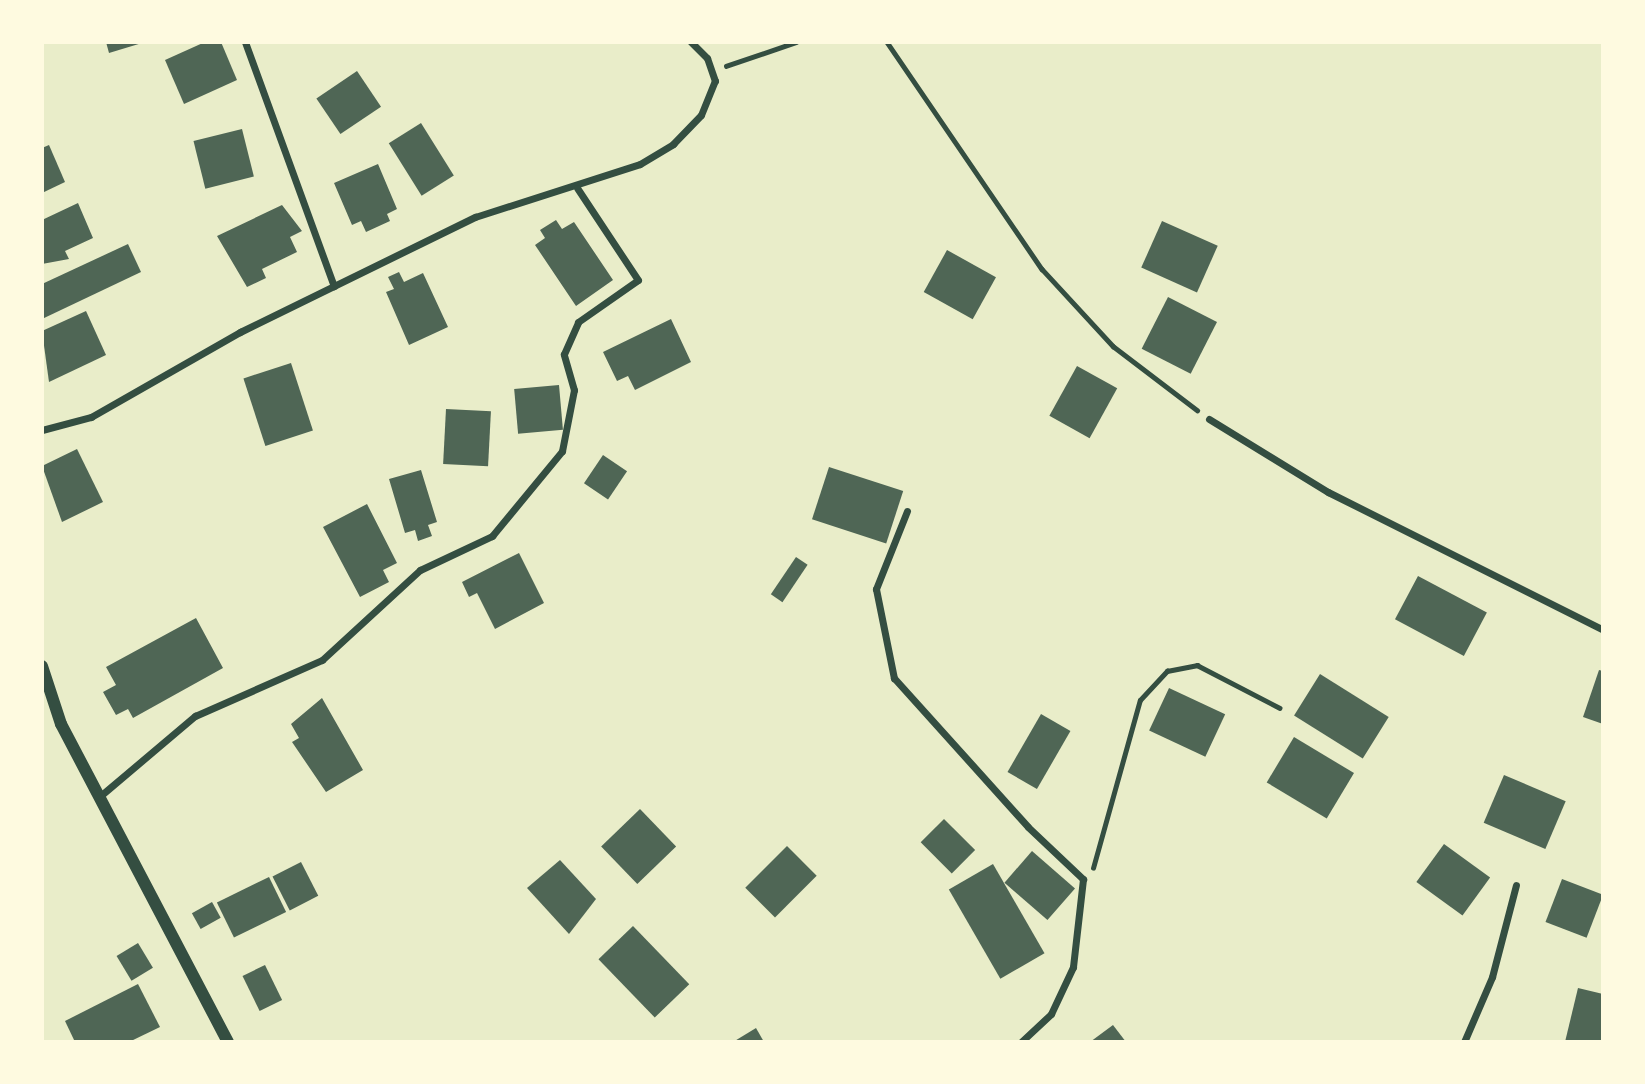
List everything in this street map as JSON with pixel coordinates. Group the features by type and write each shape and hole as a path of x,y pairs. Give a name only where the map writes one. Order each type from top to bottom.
{"street":[{"path":"245,42 334,286"},
{"path":"42,430 91,417 334,286 475,217 577,188 673,144 701,115 715,81 712,71 691,42"},
{"path":"98,798 195,716 322,660 420,570 492,536 562,451 574,390 564,354 578,321 638,280 577,188"},
{"path":"1209,419 1328,492 1603,630"},
{"path":"906,511 876,589 894,678 1083,879 1084,902 1073,968 1051,1014 1021,1042"},
{"path":"42,666 61,724 228,1042"},
{"path":"1464,1042 1492,977 1516,885"}],"path":[{"path":"712,71 796,42"},
{"path":"887,42 1042,269 1113,346 1209,419"},
{"path":"1084,902 1140,700 1167,671 1197,665 1280,708"}],"building":[{"path":"106,42 142,42 142,43 109,53"},
{"path":"205,42 221,42 237,80 184,104 165,60"},
{"path":"357,71 381,107 340,134 316,98"},
{"path":"421,123 454,176 422,196 389,143"},
{"path":"242,129 254,177 205,189 193,141"},
{"path":"49,145 65,182 42,193 42,148"},
{"path":"378,164 397,209 387,214 390,221 366,232 361,221 352,225 334,183"},
{"path":"78,203 93,238 65,251 69,259 42,264 42,220"},
{"path":"282,205 302,231 290,237 297,252 262,269 266,278 247,287 217,236"},
{"path":"556,220 562,229 574,222 613,280 576,306 535,245 545,238 540,230"},
{"path":"1162,221 1218,246 1197,292 1141,268"},
{"path":"128,244 141,272 42,319 42,284"},
{"path":"947,250 996,277 973,319 924,292"},
{"path":"399,272 404,282 423,273 448,327 409,345 386,292 394,289 388,277"},
{"path":"1168,297 1217,322 1191,374 1142,349"},
{"path":"86,311 106,355 49,382 42,331"},
{"path":"671,319 691,362 635,390 628,376 617,381 603,352"},
{"path":"291,363 313,431 265,446 243,378"},
{"path":"1077,366 1117,388 1090,438 1049,416"},
{"path":"559,385 563,430 518,434 514,389"},
{"path":"446,409 491,411 488,466 443,464"},
{"path":"77,449 103,502 62,522 42,466"},
{"path":"603,455 627,471 608,499 584,483"},
{"path":"829,467 903,491 886,543 812,519"},
{"path":"421,470 437,522 428,525 432,536 418,541 415,530 405,533 389,479"},
{"path":"367,504 397,563 383,570 389,582 360,597 323,527"},
{"path":"519,553 544,603 495,629 477,593 469,597 462,582"},
{"path":"796,557 808,565 782,602 771,594"},
{"path":"1418,576 1487,613 1464,656 1395,619"},
{"path":"196,618 223,668 133,718 128,709 116,715 103,692 116,685 106,667"},
{"path":"1599,670 1603,671 1603,724 1583,717"},
{"path":"1320,674 1389,717 1363,758 1294,716"},
{"path":"1169,688 1225,714 1205,757 1149,731"},
{"path":"322,698 363,770 326,792 292,742 299,738 291,724"},
{"path":"1041,714 1070,731 1037,789 1008,772"},
{"path":"1294,737 1354,773 1327,818 1267,782"},
{"path":"1504,775 1566,801 1545,849 1484,823"},
{"path":"640,809 676,846 637,884 601,847"},
{"path":"944,819 975,850 952,873 921,842"},
{"path":"1444,844 1490,878 1462,916 1416,882"},
{"path":"787,846 817,876 775,917 745,888"},
{"path":"1032,851 1075,888 1047,920 1004,883"},
{"path":"560,860 596,899 569,934 527,888"},
{"path":"301,862 318,896 290,910 272,877"},
{"path":"993,864 1044,953 1000,979 949,889"},
{"path":"269,877 286,912 234,937 217,902"},
{"path":"1562,879 1603,895 1587,938 1546,922"},
{"path":"212,902 221,918 201,929 192,913"},
{"path":"633,926 689,984 655,1018 598,959"},
{"path":"138,943 153,968 132,981 117,956"},
{"path":"265,965 282,1000 260,1011 243,976"},
{"path":"138,984 160,1027 129,1042 75,1042 65,1021"},
{"path":"1578,988 1603,994 1603,1042 1565,1042"},
{"path":"1113,1025 1126,1042 1090,1042"},
{"path":"756,1028 764,1042 733,1042"}]}
